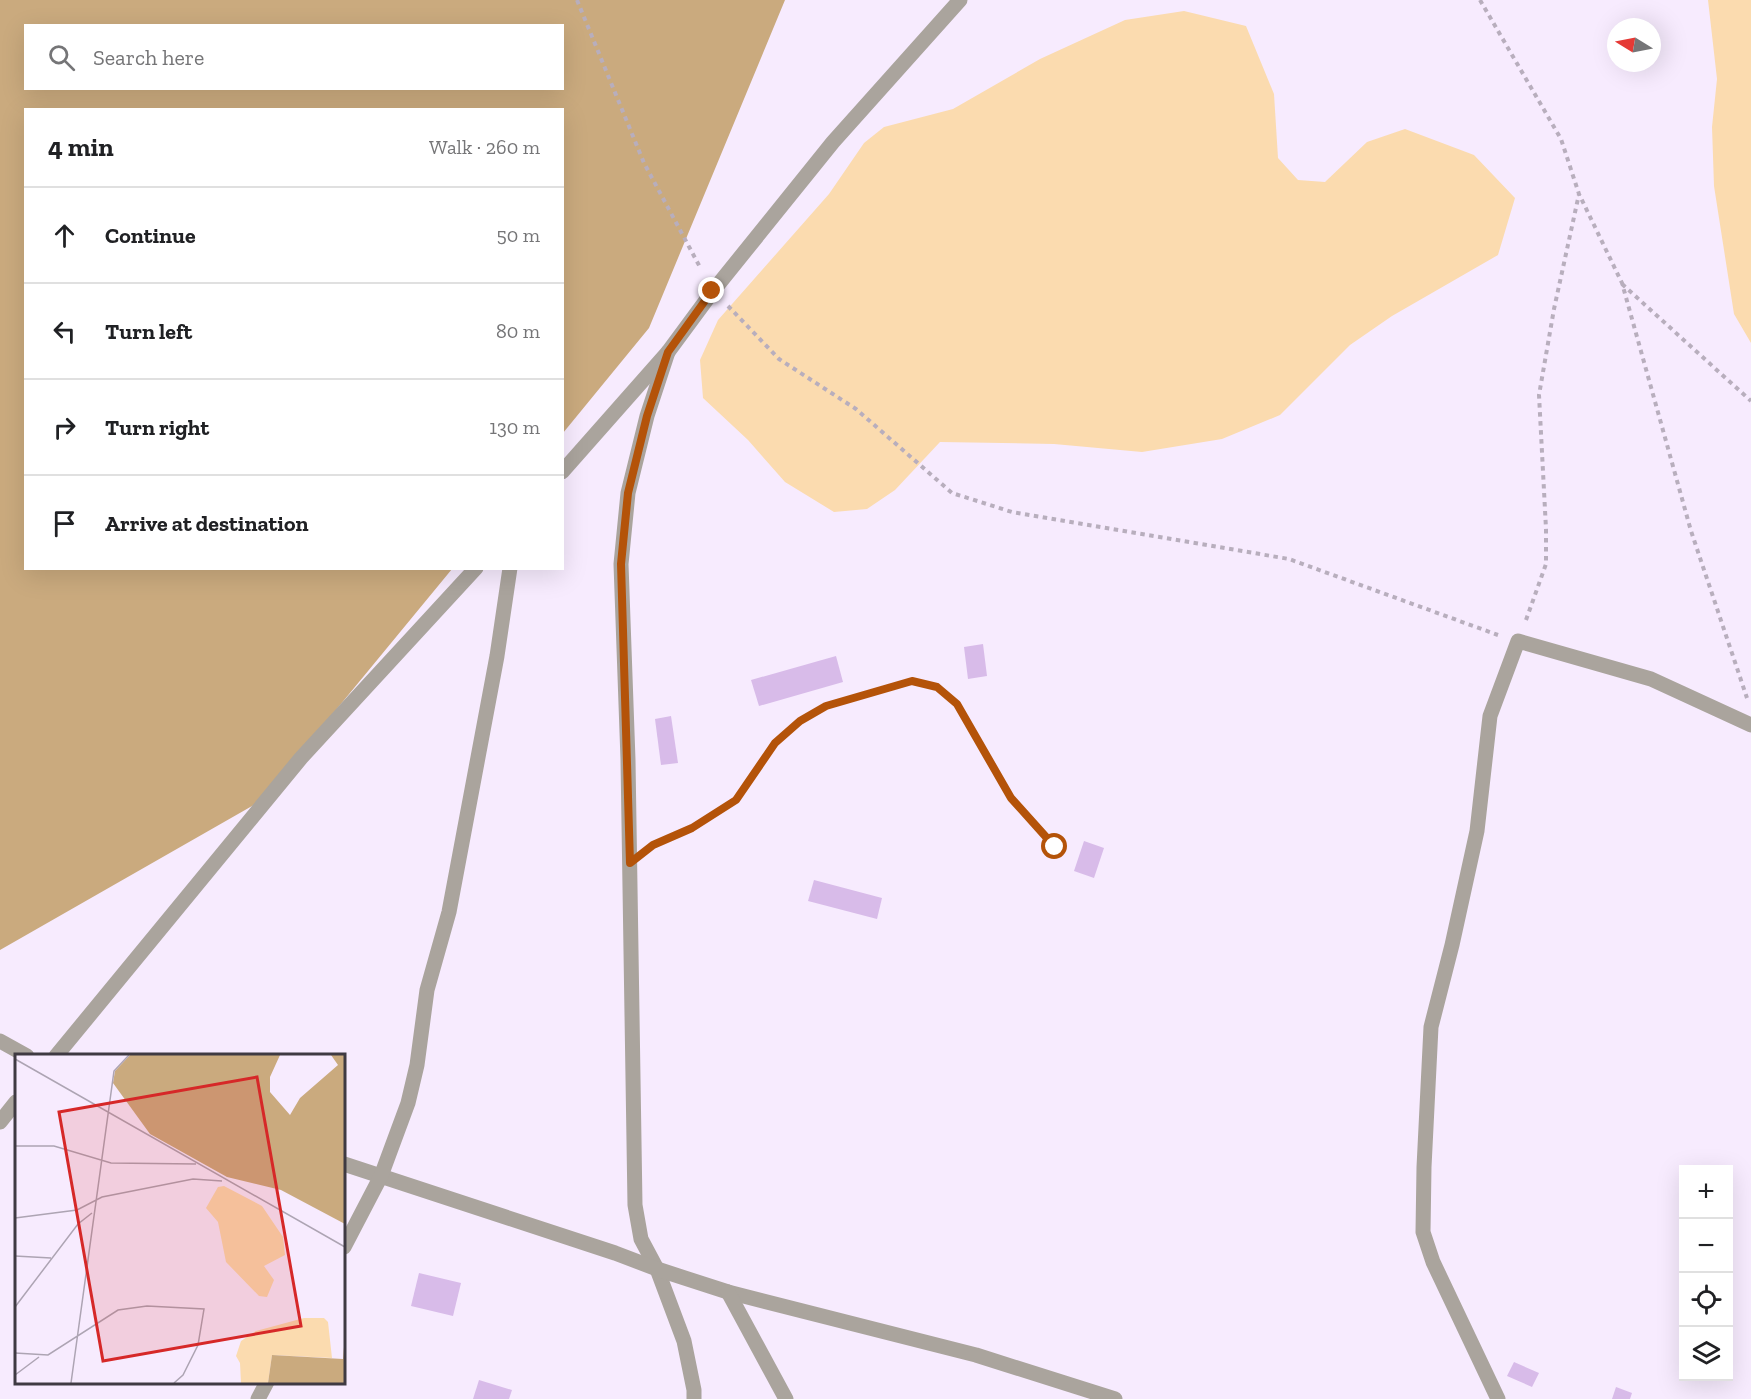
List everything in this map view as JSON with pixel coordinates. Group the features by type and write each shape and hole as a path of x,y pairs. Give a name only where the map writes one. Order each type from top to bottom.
{"street":[{"path":"564,470 668,352 712,291 833,142 960,0"},
{"path":"668,352 647,416 628,493 621,564 630,863 635,1205 641,1239 657,1269 684,1341 694,1399"},
{"path":"58,1054 301,758 474,570"},
{"path":"345,1245 381,1176 408,1102 417,1065 427,990 449,912 497,656 510,570"},
{"path":"1498,1399 1433,1262 1426,1242 1423,1232 1424,1167 1431,1027 1477,831 1490,716 1518,641 1651,679 1751,725"},
{"path":"0,1041 23,1054"},
{"path":"0,1122 15,1103"},
{"path":"345,1164 728,1292 976,1355 1115,1399"},
{"path":"728,1292 786,1399"},
{"path":"258,1399 266,1384"}],"path":[{"path":"578,0 644,163 712,291 779,359 856,409 952,493 1012,512 1288,559 1518,641 1546,564 1539,395 1554,309 1580,194"},
{"path":"1480,0 1562,139 1580,194 1622,283 1691,531 1747,699"},
{"path":"1622,283 1751,400"},
{"path":"630,863 653,845 692,828 736,800 775,743 800,721 826,706 912,681 937,687 957,704 1011,798 1055,847"}],"shaded area":[{"path":"0,0 785,0 649,328 564,432 564,108 24,108 24,570 451,570 261,801 0,950"},
{"path":"1708,0 1751,0 1751,343 1734,314 1714,186 1712,127 1717,79"},
{"path":"1184,11 1246,26 1274,94 1278,158 1298,180 1325,182 1367,142 1405,129 1474,155 1515,198 1498,255 1392,316 1350,345 1280,415 1222,439 1142,452 1054,444 940,442 895,490 867,509 834,512 785,482 748,440 703,398 700,360 718,320 829,194 864,143 884,127 953,109 1040,59 1125,20"}],"building":[{"path":"983,644 987,676 968,679 964,647"},
{"path":"836,656 843,682 759,706 751,680"},
{"path":"671,716 678,763 661,765 655,719"},
{"path":"1084,841 1104,848 1094,878 1074,871"},
{"path":"814,880 882,898 877,919 808,901"},
{"path":"419,1273 461,1283 453,1316 411,1306"},
{"path":"1514,1362 1539,1373 1532,1387 1507,1376"},
{"path":"479,1380 512,1390 509,1399 473,1399"},
{"path":"1616,1387 1632,1393 1630,1399 1612,1399"}],"route":[{"path":"712,291 668,352 647,416 628,493 621,564 630,863 653,845 692,828 736,800 775,743 800,721 826,706 912,681 937,687 957,704 1011,798 1055,847"}]}
